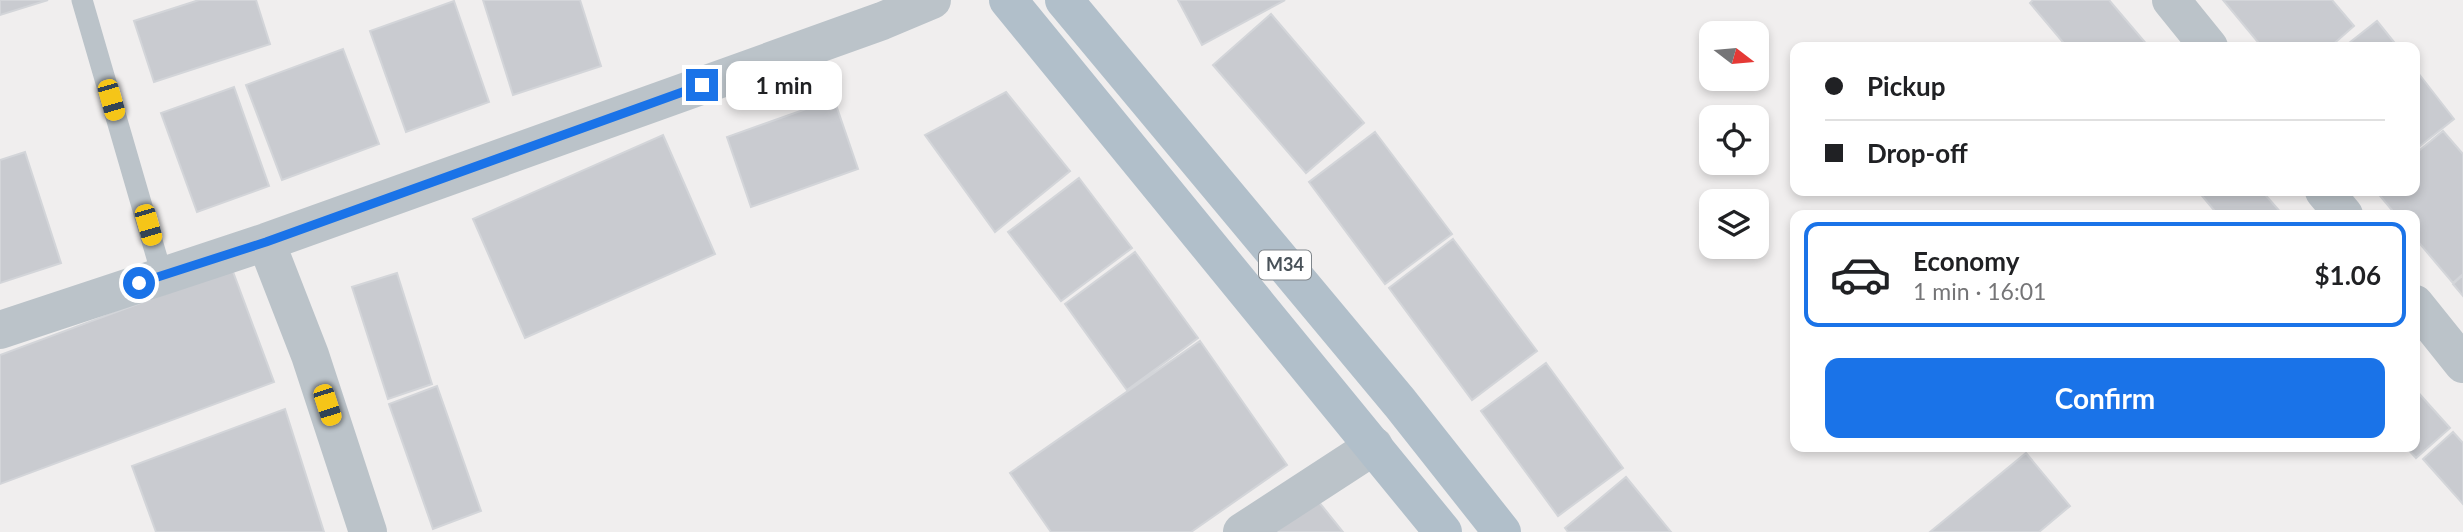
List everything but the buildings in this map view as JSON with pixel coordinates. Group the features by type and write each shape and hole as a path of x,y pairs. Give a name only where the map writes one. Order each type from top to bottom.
{"main road":[{"name":"M34","path":"1008,0 1443,532"},
{"name":"M34","path":"1064,0 1400,403 1502,532"}],"street":[{"path":"0,330 266,242 882,21 932,0"},
{"path":"2171,0 2205,42"},
{"path":"2328,196 2340,210"},
{"path":"266,242 310,355 368,532"},
{"path":"2420,310 2463,364"},
{"path":"1242,532 1374,446"}],"lane":[{"path":"82,0 162,275"}],"route":[{"path":"139,283 266,242 702,85"}]}
